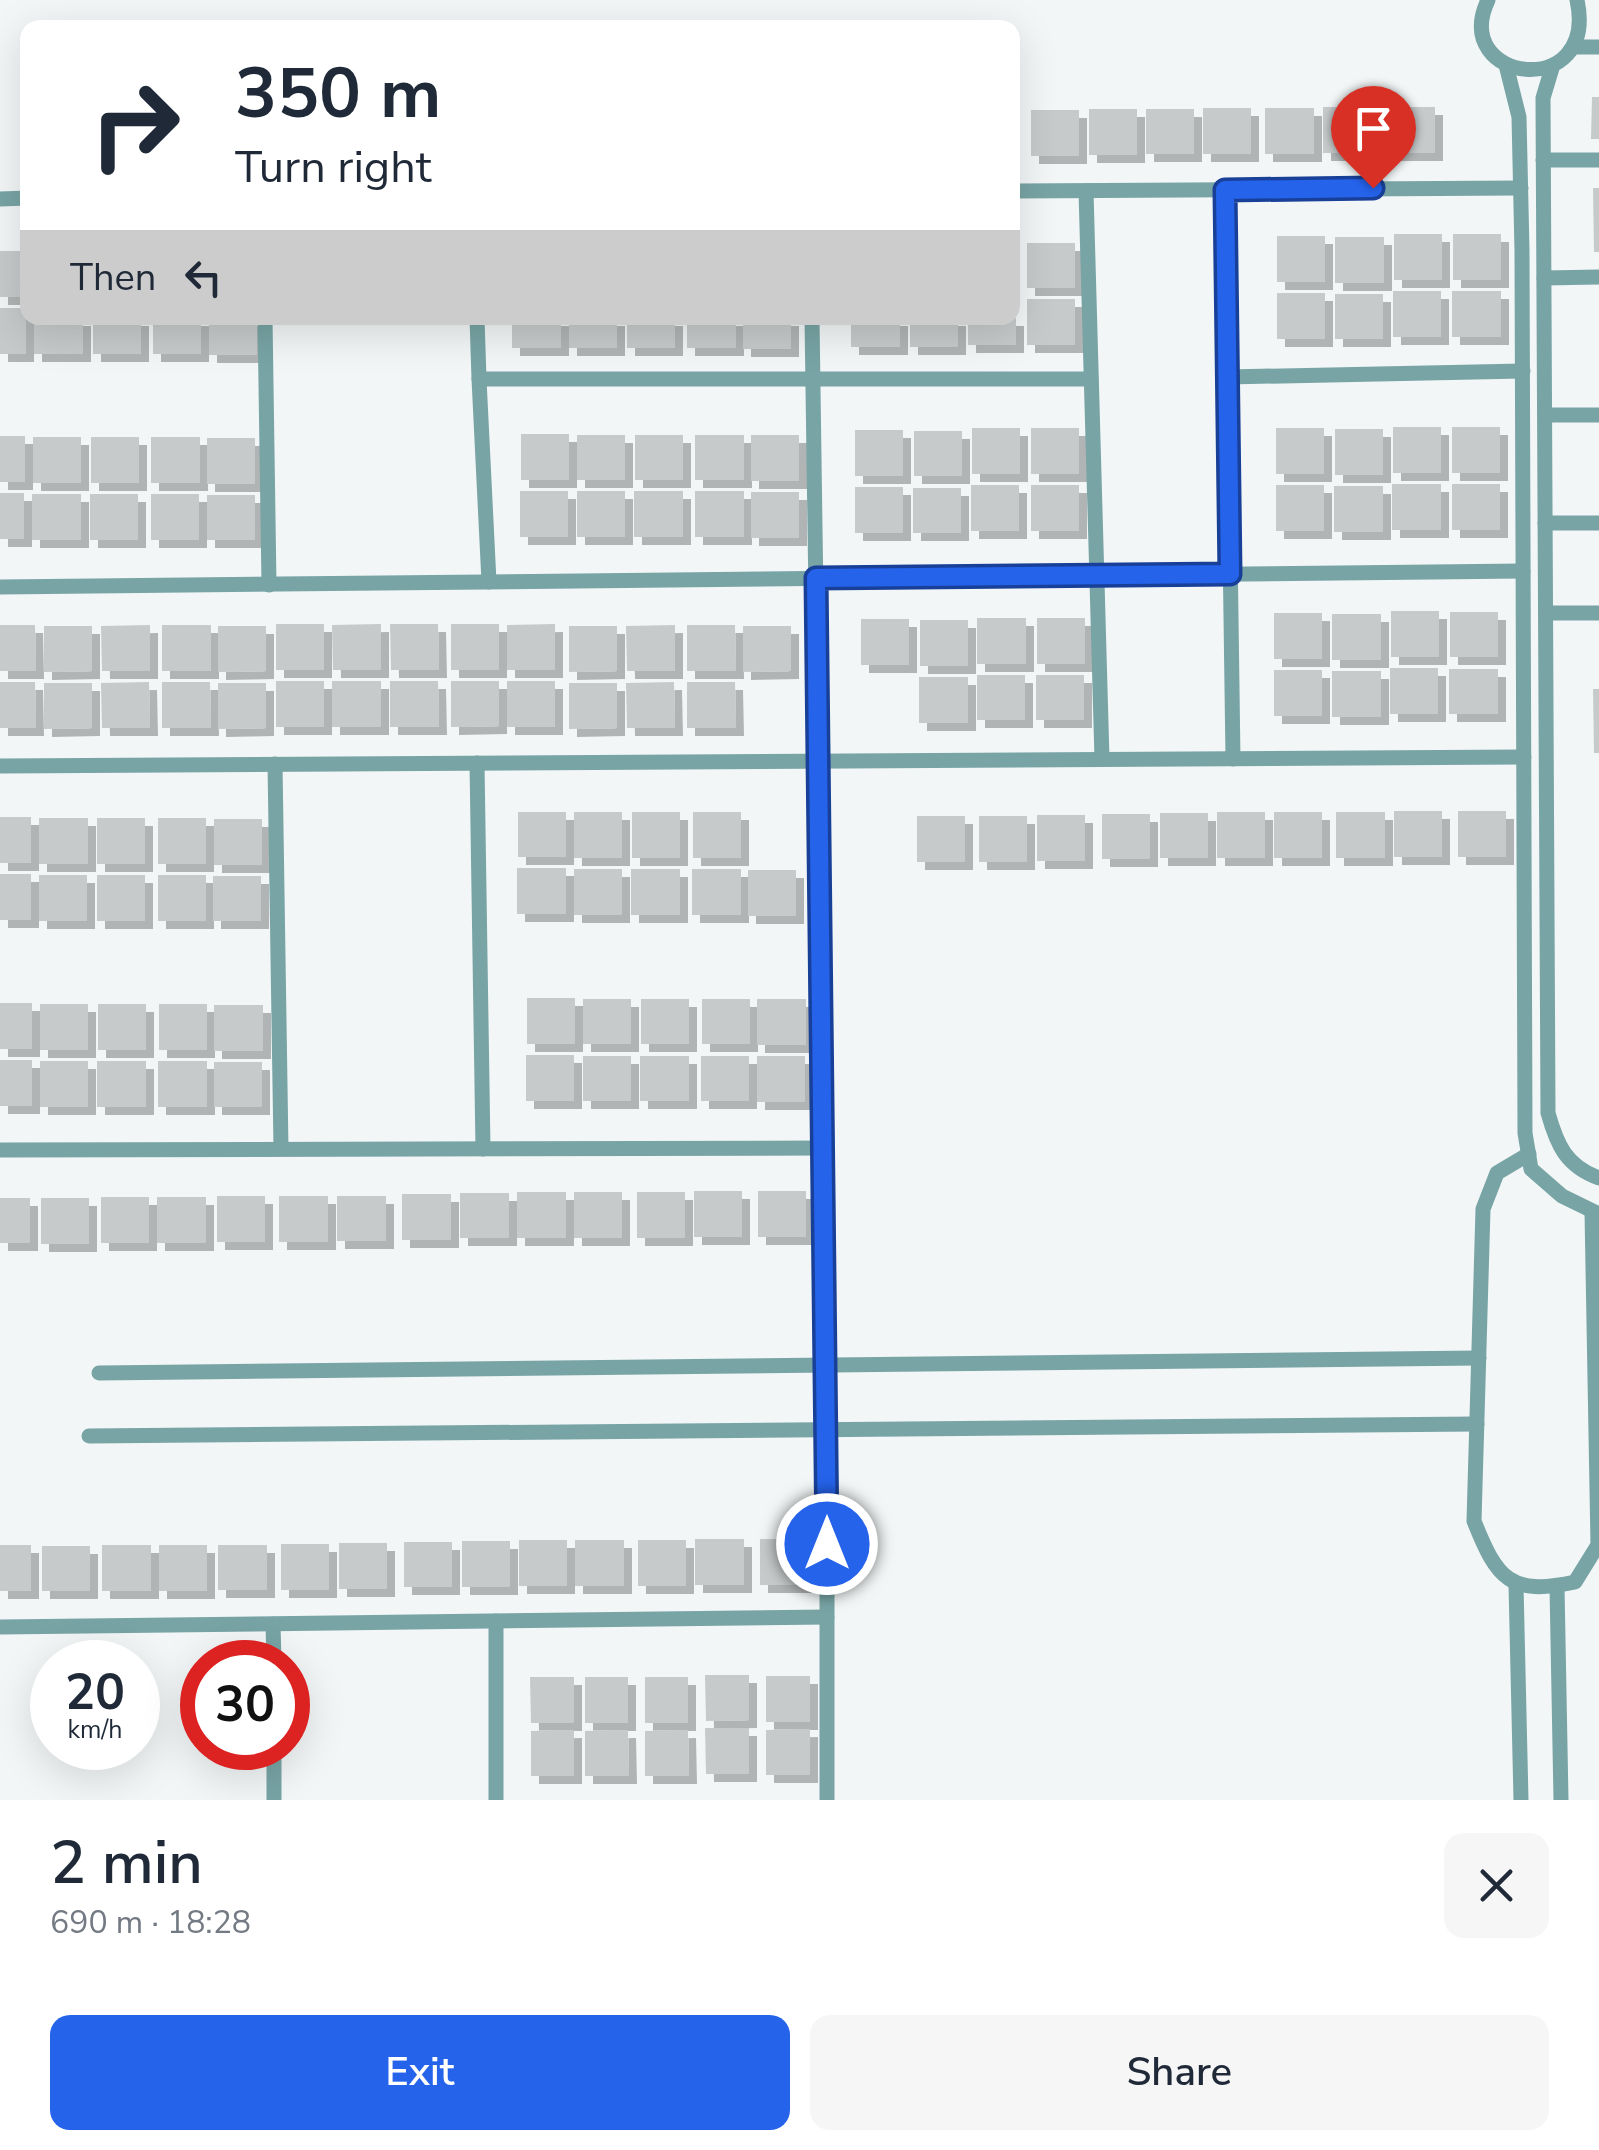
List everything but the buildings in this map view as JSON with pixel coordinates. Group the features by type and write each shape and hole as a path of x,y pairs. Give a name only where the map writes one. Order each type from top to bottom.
{"street":[{"path":"1488,0 1482,26 1486,41 1506,64 1521,70 1552,68"},
{"path":"1577,0 1590,17 1575,47 1552,68 1543,98 1548,1113 1557,1146 1574,1166 1599,1178"},
{"path":"1575,47 1599,47"},
{"path":"1506,64 1519,117 1521,188 1529,1154 1531,1169 1562,1196 1595,1213 1598,1544 1593,1560 1575,1582 1536,1590 1516,1585 1491,1564 1474,1521 1484,1209 1497,1173 1529,1154"},
{"path":"1544,160 1599,160"},
{"path":"1020,191 1521,188"},
{"path":"1086,190 1102,760"},
{"path":"1225,190 1233,758"},
{"path":"1544,278 1599,277"},
{"path":"265,325 269,585"},
{"path":"477,325 489,582"},
{"path":"812,325 827,1365 827,1800"},
{"path":"1228,377 1523,372"},
{"path":"479,379 1092,379"},
{"path":"1545,415 1599,414"},
{"path":"1545,523 1599,523"},
{"path":"0,588 1523,571"},
{"path":"1546,613 1599,613"},
{"path":"0,766 1524,757"},
{"path":"477,763 483,1149"},
{"path":"275,764 280,1149"},
{"path":"0,1150 824,1148"},
{"path":"99,1373 1479,1358"},
{"path":"90,1436 827,1433 1477,1424"},
{"path":"1516,1585 1521,1800"},
{"path":"1557,1586 1561,1800"},
{"path":"0,1627 827,1617"},
{"path":"496,1621 496,1800"},
{"path":"273,1624 273,1640"},
{"path":"274,1770 274,1800"}],"route":[{"path":"827,1544 816,578 1230,574 1225,190 1373,188"}]}
